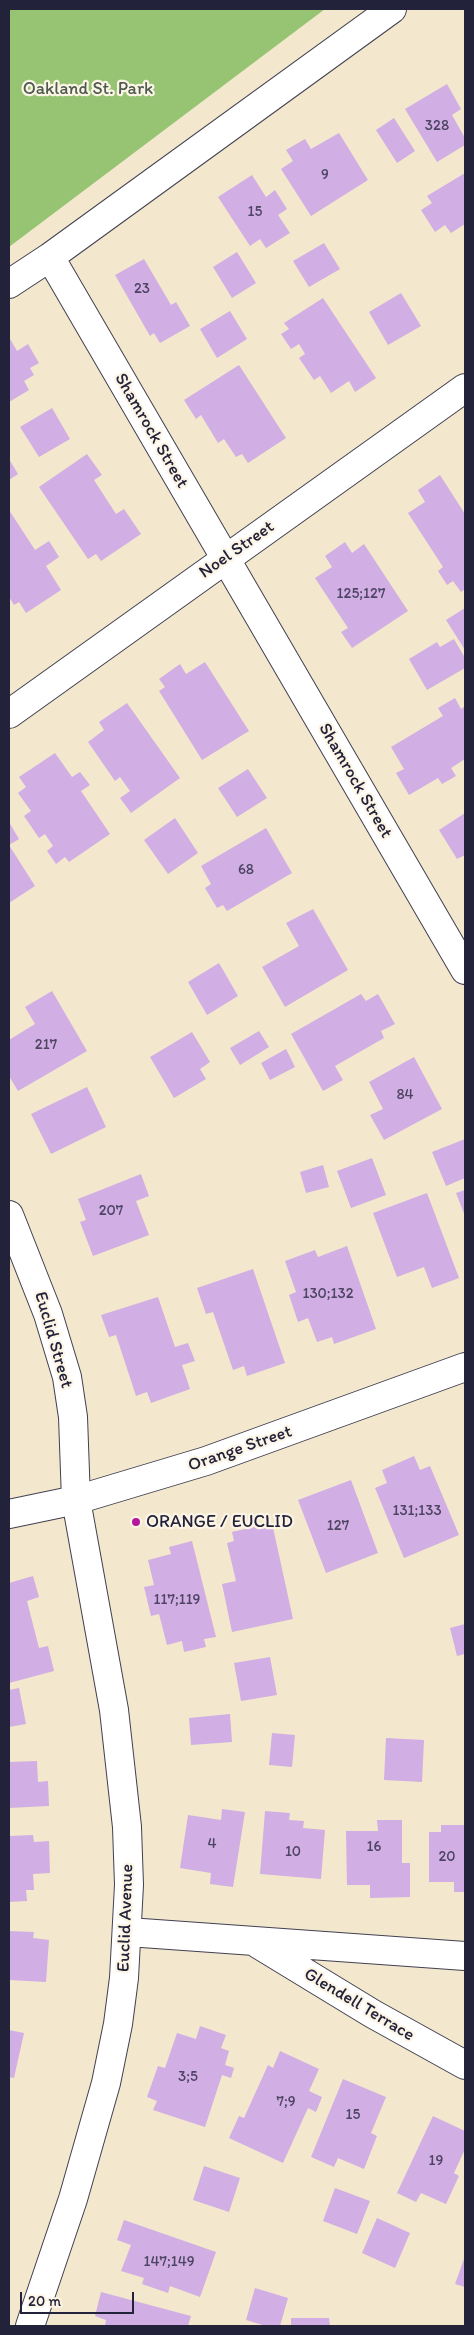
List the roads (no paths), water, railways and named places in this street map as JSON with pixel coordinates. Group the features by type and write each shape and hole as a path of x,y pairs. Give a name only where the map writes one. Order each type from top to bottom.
{"street":[{"path":"9,284 50,257 392,9"},
{"name":"Shamrock Street","path":"50,257 224,559 465,970"},
{"name":"Noel Street","path":"9,714 465,388"},
{"name":"Euclid Street","path":"9,1215 48,1314 67,1376 73,1417 76,1500"},
{"name":"Orange Street","path":"9,1514 76,1500 280,1436 465,1367"},
{"name":"Euclid Avenue","path":"30,2326 73,2199 106,2083 118,2024 128,1932 127,1827 121,1768 102,1639 76,1500"},
{"name":"Glendell Terrace","path":"128,1932 465,1956"},
{"name":"Glendell Terrace","path":"254,1942 373,2014 465,2065"}],"place":[{"name":"ORANGE / EUCLID","path":"136,1522"}],"park label":[{"name":"Oakland St. Park","path":"88,89"}]}
